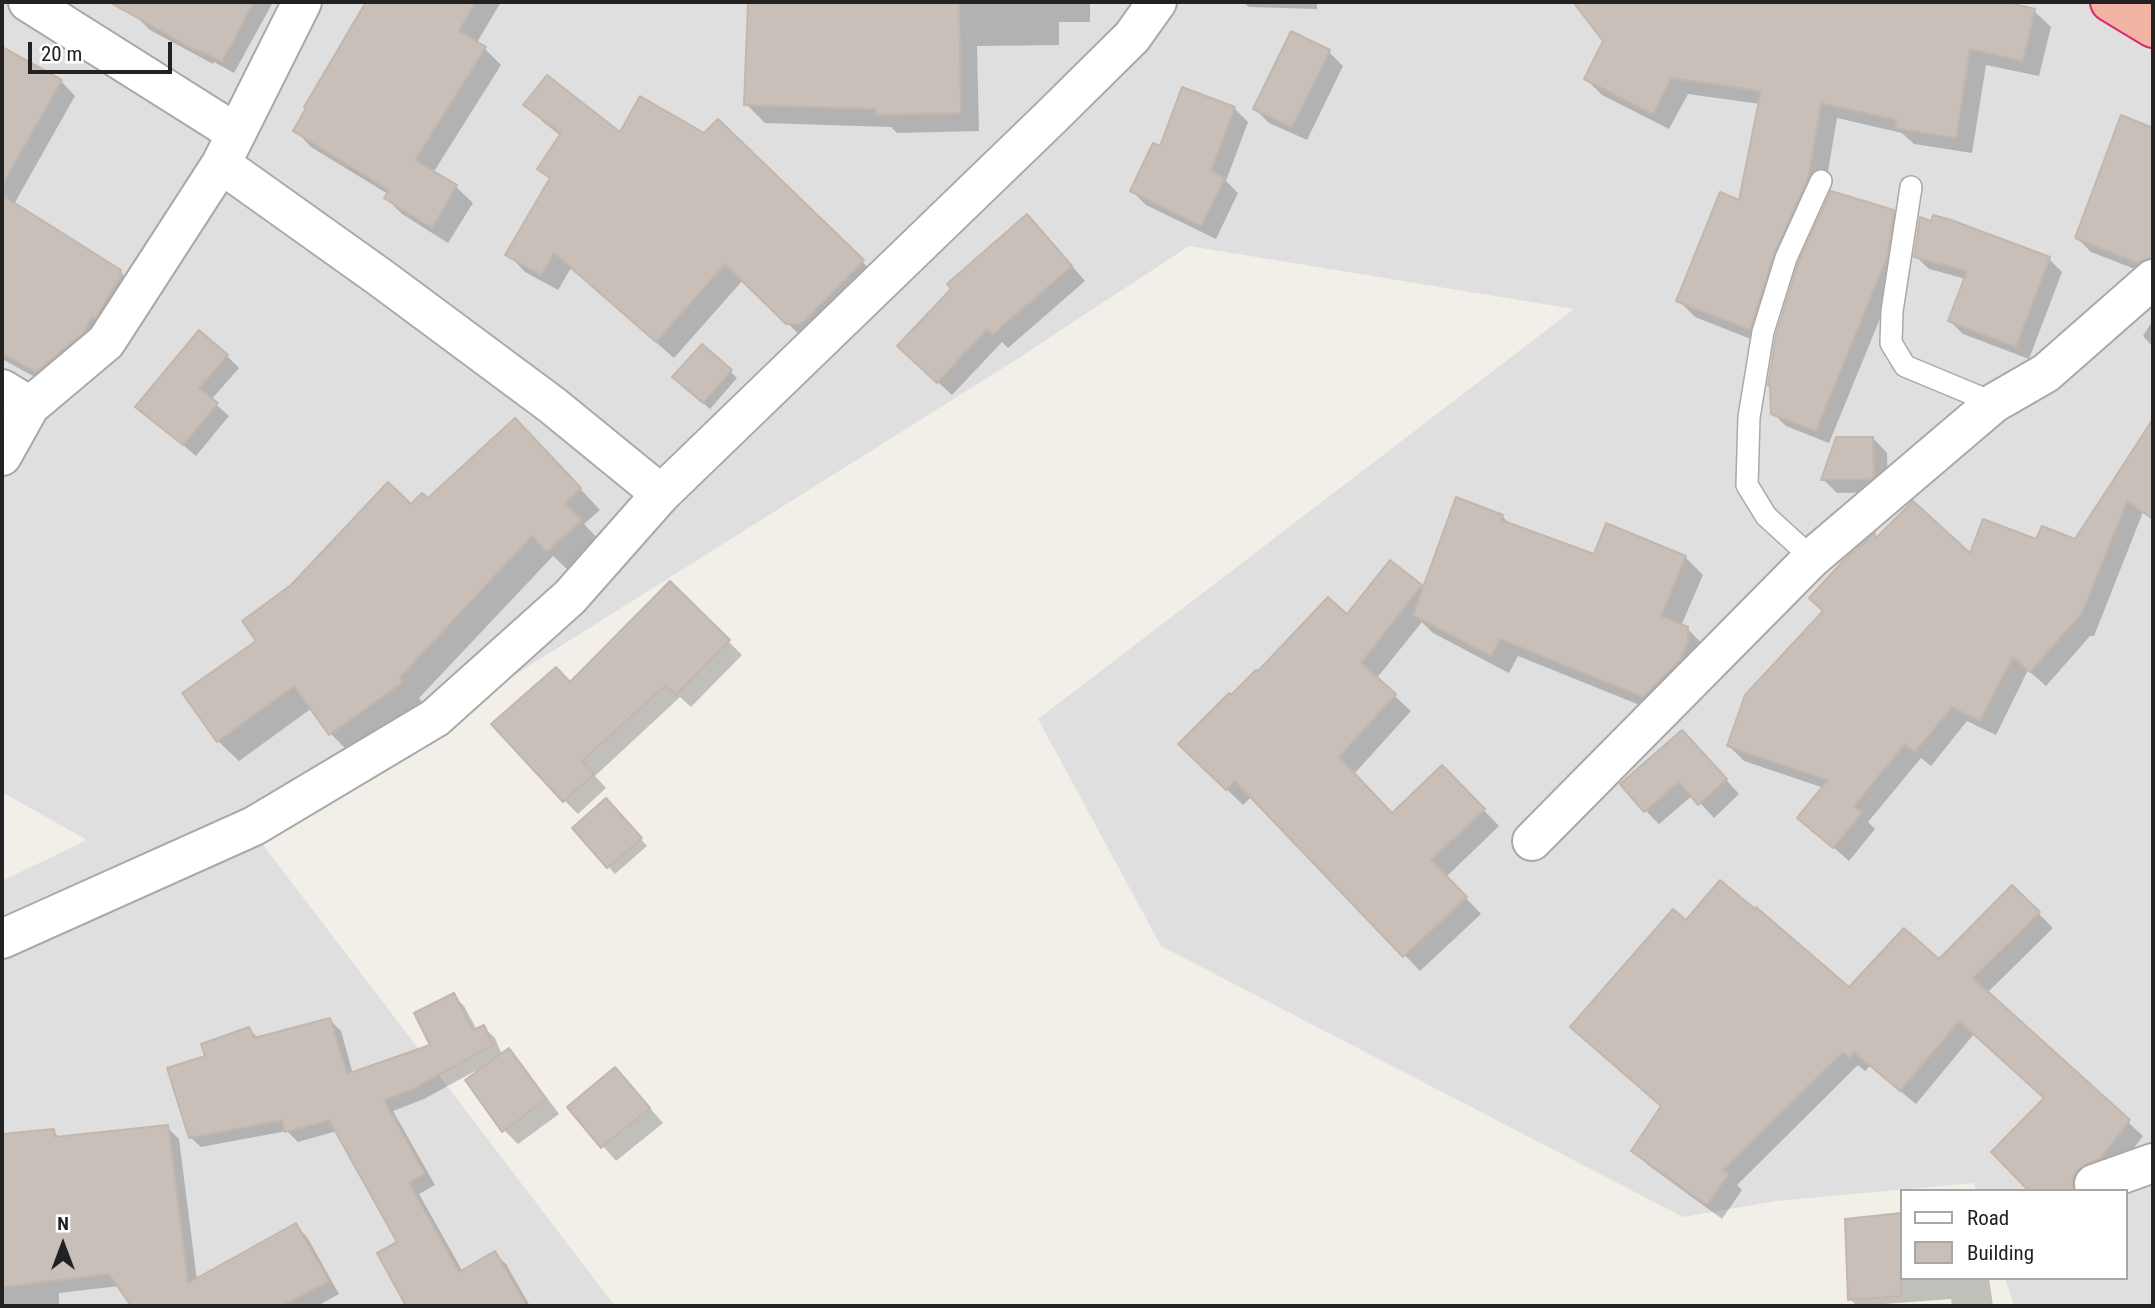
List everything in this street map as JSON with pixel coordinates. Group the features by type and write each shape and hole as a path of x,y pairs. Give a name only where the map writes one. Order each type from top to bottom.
{"highway":[{"path":"2110,2 2153,29"}],"street":[{"path":"28,2 229,148 381,278 552,405 661,494"},
{"path":"2,456 16,398 106,342 229,148 302,2"},
{"path":"2,939 254,826 435,718 570,597 661,494 1132,37 1157,2"},
{"path":"1532,841 1812,558 1994,402 2046,373 2153,279"},
{"path":"2094,1184 2153,1163"}],"lane":[{"path":"1812,558 1766,516 1747,485 1749,417 1763,332 1786,258 1821,181"},
{"path":"1911,187 1892,311 1891,343 1905,366 1994,402"}],"shaded area":[{"path":"2,2 2153,2 2153,1306 2014,1306 2006,1280 2127,1280 2127,1189 1976,1189 1974,1183 1776,1201 1683,1217 1161,946 1038,719 1574,309 1189,246 1014,361 257,837 615,1306 2,1306 2,881 87,840 2,792"}],"building":[{"path":"109,2 254,2 222,62 201,51 200,53"},
{"path":"366,2 475,2 459,31 486,47 415,160 457,185 432,228 384,198 389,190 293,131 306,108 304,107"},
{"path":"748,2 959,2 961,113 876,115 876,109 744,105"},
{"path":"1573,2 2005,2 2035,9 2023,61 1970,49 1956,138 1895,128 1897,120 1821,103 1808,178 1774,254 1750,330 1676,301 1720,192 1739,200 1761,91 1671,78 1653,114 1584,79 1603,41"},
{"path":"1291,31 1330,50 1292,127 1253,109"},
{"path":"2,47 62,80 2,185"},
{"path":"547,75 620,132 640,96 704,133 718,119 864,260 801,324 786,324 725,264 656,342 554,253 541,275 505,255 550,178 537,169 561,133 523,105"},
{"path":"1182,87 1235,107 1211,171 1225,178 1201,226 1130,191 1153,143 1160,146"},
{"path":"2121,115 2153,128 2153,258 2138,263 2075,238"},
{"path":"1831,191 1894,210 1887,257 1816,431 1771,414 1768,385 1776,335 1798,263"},
{"path":"2,195 121,270 122,274 84,332 36,372 2,353"},
{"path":"1027,214 1072,266 992,335 987,329 937,383 897,346 951,289 947,284"},
{"path":"1933,215 2050,257 2016,347 1948,321 1967,271 1914,257 1920,217 1931,221"},
{"path":"199,330 228,355 199,388 218,403 183,445 135,407"},
{"path":"702,344 732,370 703,403 672,377"},
{"path":"515,418 581,488 565,503 582,520 547,552 532,536 400,677 403,682 329,735 294,686 217,742 182,693 256,641 242,621 291,585 388,482 411,504 422,493 428,498"},
{"path":"2153,419 2153,519 2127,501 2082,613 2030,672 2013,657 1980,721 1952,707 1915,752 1905,744 1854,806 1862,813 1833,848 1797,818 1828,780 1727,746 1745,695 1823,611 1809,598 1845,559 1875,533 1875,539 1913,501 1970,553 1983,519 2036,539 2042,526 2075,539"},
{"path":"1836,437 1873,437 1874,476 1871,479 1821,480"},
{"path":"1456,497 1503,515 1501,520 1594,554 1606,523 1686,556 1661,616 1688,627 1688,642 1680,660 1643,697 1500,639 1491,656 1413,615"},
{"path":"1390,560 1422,585 1361,663 1396,694 1339,757 1392,813 1442,765 1485,809 1431,860 1467,897 1403,957 1235,781 1226,790 1178,744 1229,693 1231,695 1258,671 1328,597 1347,614"},
{"path":"670,581 730,640 676,695 666,685 582,761 594,774 563,802 491,724 556,667 570,682"},
{"path":"1682,730 1727,779 1698,805 1679,782 1644,812 1620,784"},
{"path":"606,798 642,838 607,868 572,828"},
{"path":"1720,880 1755,909 1756,907 1849,987 1904,928 1939,959 2012,885 2040,912 1973,978 2130,1120 2100,1159 2077,1170 2072,1181 2073,1189 2027,1189 1991,1152 2044,1098 1959,1021 1900,1091 1854,1052 1850,1058 1843,1052 1723,1170 1729,1174 1707,1205 1631,1151 1661,1106 1570,1027 1673,909 1686,920"},
{"path":"454,993 473,1030 484,1025 493,1045 413,1089 384,1100 425,1174 409,1183 459,1272 495,1251 527,1306 400,1306 405,1304 377,1253 397,1242 329,1120 285,1132 282,1120 189,1138 167,1068 205,1056 201,1044 249,1027 254,1038 330,1018 347,1074 430,1045 414,1013"},
{"path":"509,1048 546,1099 502,1132 465,1080"},
{"path":"615,1067 650,1108 601,1148 567,1107"},
{"path":"168,1125 188,1283 296,1223 329,1281 282,1306 131,1306 109,1274 2,1287 2,1134 54,1129 55,1137"},
{"path":"1899,1213 1901,1296 1848,1300 1845,1219"}]}
